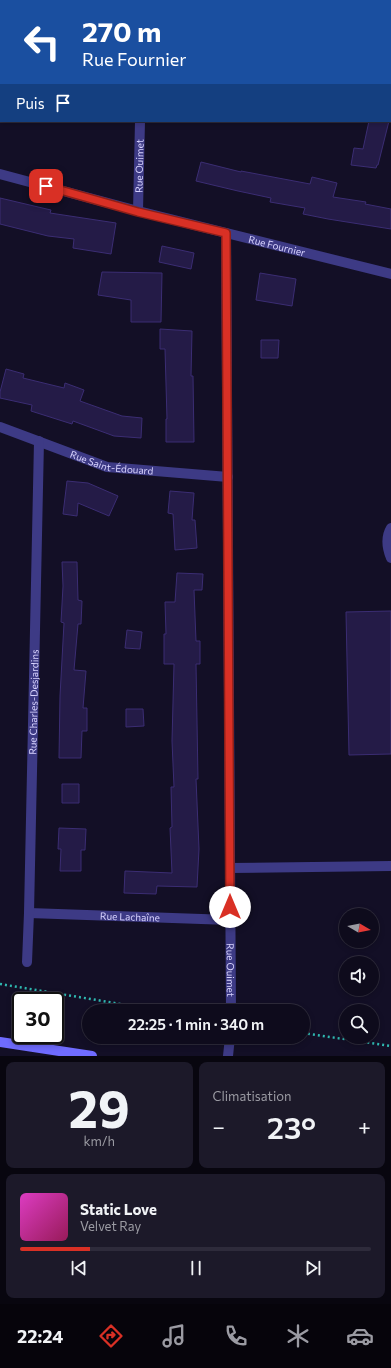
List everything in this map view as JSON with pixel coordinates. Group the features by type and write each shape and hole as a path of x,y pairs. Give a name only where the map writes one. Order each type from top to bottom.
{"street":[{"name":"Rue Ouimet","path":"138,212 140,122"},
{"name":"Rue Fournier","path":"0,174 138,212 391,274"},
{"name":"Rue Ouimet","path":"226,233 231,1004"},
{"name":"Rue Saint-Édouard","path":"0,427 107,466 228,477"},
{"name":"Rue Charles-Desjardins","path":"27,962 39,441"},
{"path":"391,528 387,540 388,551 391,558"},
{"path":"230,868 391,866"},
{"name":"Rue Lachaîne","path":"29,913 230,920"},
{"path":"0,1042 92,1056"},
{"path":"228,1056 229,1044"}],"path":[{"path":"0,984 121,1004"},
{"path":"310,1034 391,1046"}],"building":[{"path":"369,122 389,122 376,168 351,165 354,148 363,149"},
{"path":"201,162 241,172 310,184 312,177 337,183 333,197 366,202 365,204 391,209 391,229 303,214 305,208 270,202 271,198 196,181"},
{"path":"0,198 51,210 50,213 116,223 111,254 73,248 74,239 48,236 0,224"},
{"path":"162,246 194,253 191,269 159,262"},
{"path":"102,272 162,273 161,322 131,322 131,300 98,295"},
{"path":"260,273 296,279 292,306 256,300"},
{"path":"160,329 192,331 191,376 193,376 194,442 166,442 167,419 165,349 160,349"},
{"path":"261,340 279,340 278,358 261,358"},
{"path":"6,369 24,374 23,378 64,388 65,383 84,390 80,401 122,416 142,418 141,438 114,436 73,421 72,424 31,411 32,405 0,398 0,392"},
{"path":"67,481 88,483 118,496 109,516 78,503 77,516 63,514"},
{"path":"170,491 194,493 192,520 195,520 197,548 175,550 173,514 168,513"},
{"path":"62,562 77,562 78,600 82,601 81,624 78,624 74,670 86,671 83,708 87,708 87,731 82,731 81,758 59,758 60,696 64,623 61,622 63,586"},
{"path":"177,573 203,574 202,590 194,590 196,641 200,641 200,664 196,664 198,779 196,779 199,849 197,887 157,886 156,894 124,893 125,871 172,873 170,828 172,827 171,787 174,787 172,741 174,664 164,664 164,634 166,634 165,602 175,602"},
{"path":"391,611 391,754 349,755 346,612"},
{"path":"127,630 142,632 140,649 125,648"},
{"path":"126,709 143,709 144,726 126,727"},
{"path":"62,784 79,784 79,803 62,803"},
{"path":"59,828 86,829 85,850 81,850 81,871 60,871 61,849 58,849"}],"route":[{"path":"46,186 138,212 226,233 230,907"}]}
